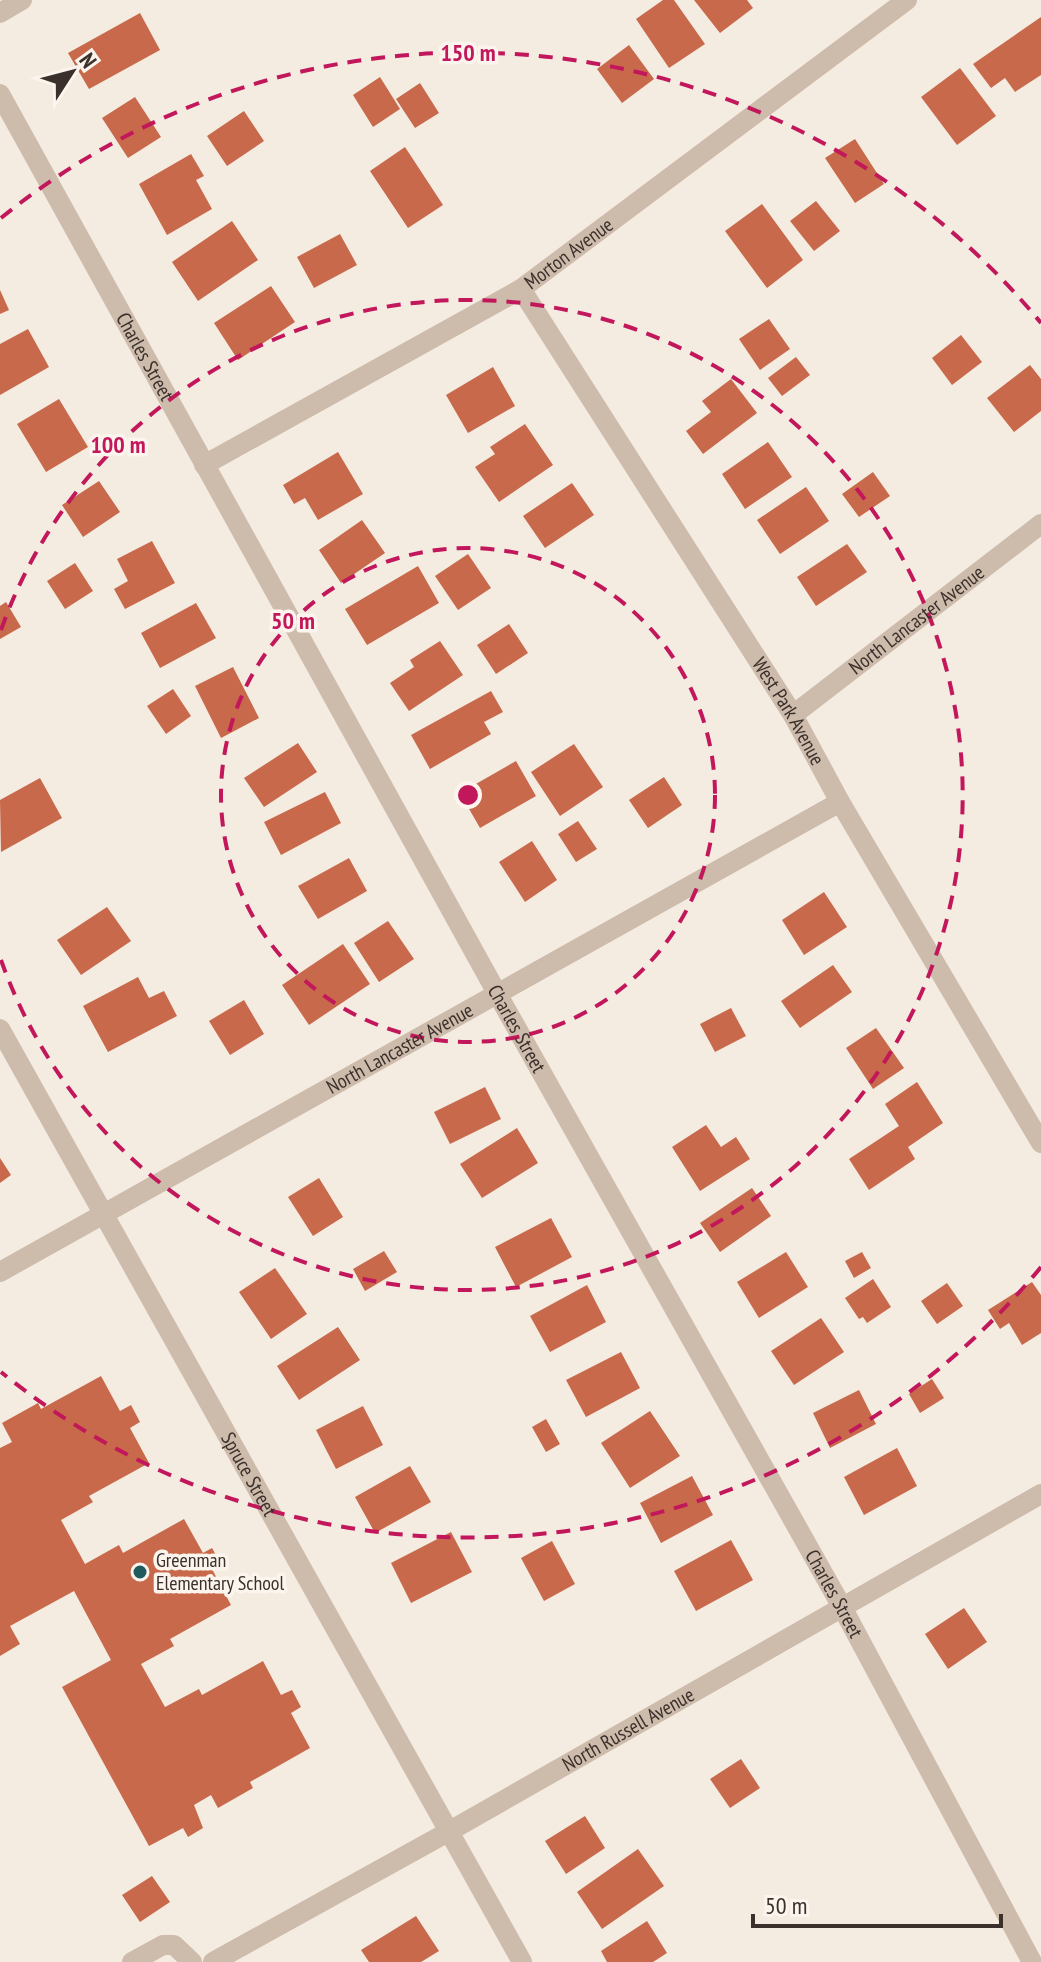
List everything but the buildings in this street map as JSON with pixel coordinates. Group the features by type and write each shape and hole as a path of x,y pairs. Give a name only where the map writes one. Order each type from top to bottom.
{"street":[{"path":"0,13 22,0"},
{"name":"Morton Avenue","path":"204,465 521,289 907,0"},
{"name":"Charles Street","path":"0,94 498,995 842,1607 1032,1962"},
{"name":"West Park Avenue","path":"521,289 793,715 840,802 1041,1143"},
{"name":"North Lancaster Avenue","path":"793,715 1041,524"},
{"name":"North Lancaster Avenue","path":"0,1272 840,802"},
{"name":"Spruce Street","path":"0,1029 522,1962"},
{"name":"North Russell Avenue","path":"213,1962 448,1832 1041,1494"},
{"path":"132,1962 163,1945 174,1945 192,1962"}],"place":[{"name":"Greenman Elementary School","path":"140,1572"}]}
